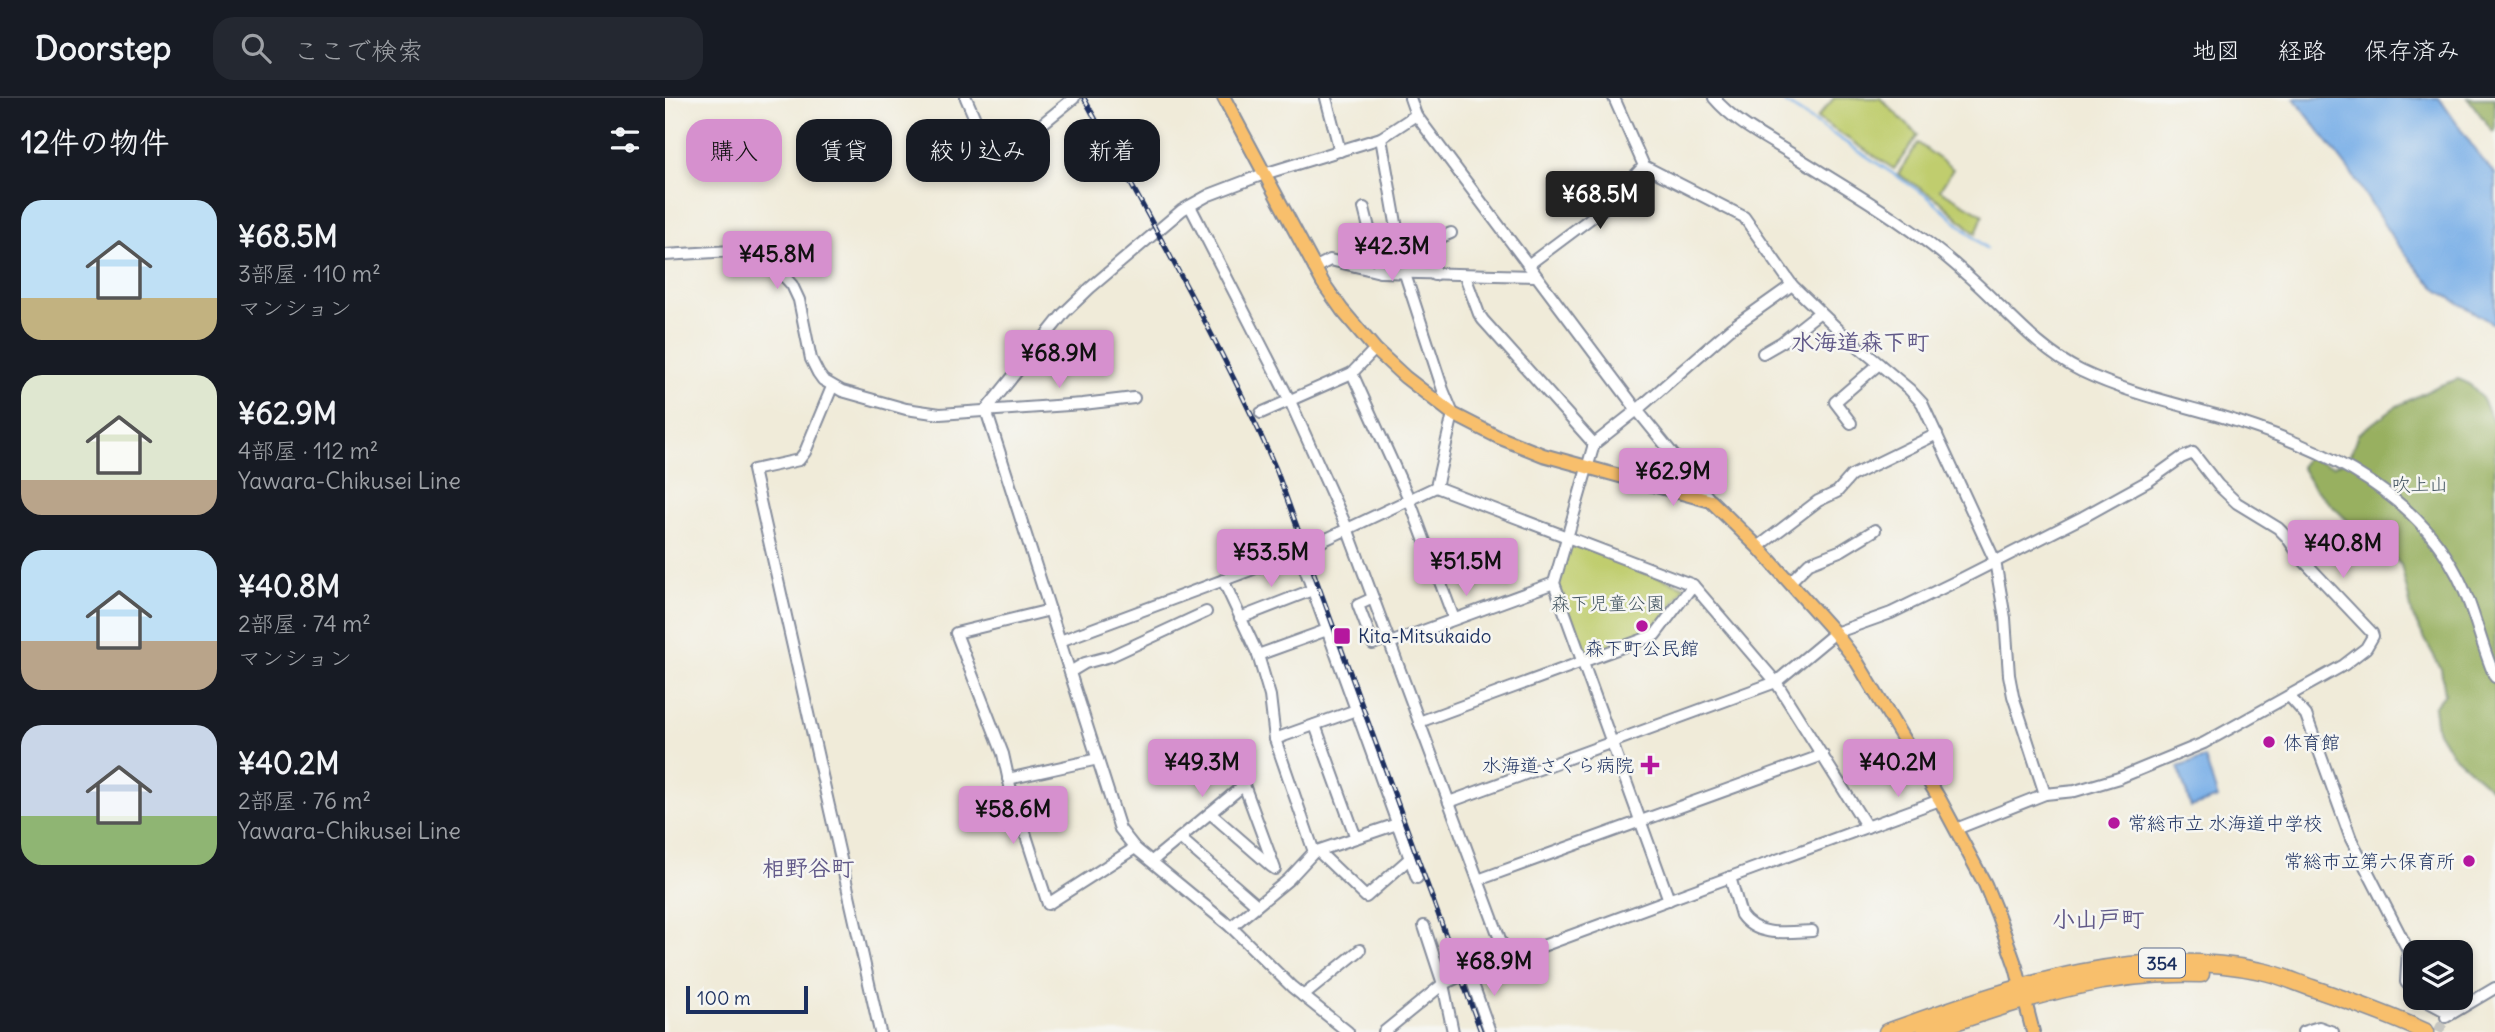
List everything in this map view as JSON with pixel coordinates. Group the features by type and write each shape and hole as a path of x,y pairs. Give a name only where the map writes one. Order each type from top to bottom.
{"highway":[{"name":"354","path":"1887,1032 2111,966 2169,962 2225,965 2263,971 2426,1032"},
{"name":"354","path":"1925,1032 2022,992"}],"main road":[{"path":"1224,98 1314,268 1342,310 1375,349 1405,377 1453,414 1521,447 1587,469 1711,501 1758,547 1835,633 1857,662 1940,800 1985,884 1998,916 2033,1032"}],"street":[{"path":"966,98 979,128 999,159 1074,98"},
{"path":"1326,98 1340,151"},
{"path":"1410,98 1416,115 1536,276 1637,410 1711,501"},
{"path":"1614,98 1644,166 1744,217 1792,285 1921,403 1995,561 2005,618 2013,696 2045,794"},
{"path":"1714,98 1740,121 1907,226 1971,278 2018,325 2048,350 2078,369 2133,392 2290,440 2332,458 2402,505 2440,548 2456,573 2470,604 2495,677"},
{"path":"985,410 1073,304 1190,206 1209,195 1263,174 1381,138 1416,115"},
{"path":"1381,138 1405,274 1453,414 1436,487"},
{"path":"1528,265 1603,209 1644,166"},
{"path":"1190,206 1290,401 1347,528 1507,958"},
{"path":"1364,208 1380,272"},
{"path":"1434,275 1433,242 1451,233"},
{"path":"665,255 748,250 768,259 792,285 799,300 811,359 823,380 842,391 940,414 1134,398"},
{"path":"1314,268 1330,260 1380,272 1405,274 1536,276"},
{"path":"1465,276 1483,320 1594,444"},
{"path":"1669,900 1553,583 1594,444 1730,329 1792,285"},
{"path":"1763,353 1782,342 1820,312"},
{"path":"1261,413 1352,373 1375,349"},
{"path":"1851,423 1835,402 1879,364"},
{"path":"1352,373 1409,499 1454,618"},
{"path":"832,387 805,452 799,460 754,470 880,1032"},
{"path":"985,410 1120,829 1135,848 1231,927 1303,996 1348,1032"},
{"path":"1758,547 1818,501 1837,492 1851,476 1937,435"},
{"path":"1449,802 1776,682 1835,633 1913,603 2083,517 2193,453 2218,485 2237,503 2286,536 2302,559 2374,636 2366,648 2344,666 2204,743 2119,778 2075,791 2045,794 1956,829"},
{"path":"1060,641 1299,552 1436,487 1693,585 1776,682 1867,827"},
{"path":"1790,582 1809,563 1842,550 1875,530"},
{"path":"1299,552 1417,878"},
{"path":"1223,580 1258,655 1270,696 1275,739 1317,852 1366,897 1409,859"},
{"path":"1373,598 1358,605 1373,644 1389,641 1553,583"},
{"path":"1419,722 1655,635 1693,585"},
{"path":"1240,618 1312,590"},
{"path":"1050,610 956,633 1003,754 1008,779 1048,904 1135,848"},
{"path":"1070,672 1085,663 1111,656 1206,612"},
{"path":"1258,655 1327,630"},
{"path":"2289,696 2307,715 2351,839 2403,940"},
{"path":"1275,739 1356,710"},
{"path":"1315,725 1356,838"},
{"path":"1226,752 1244,785 1275,869"},
{"path":"1478,880 1823,755"},
{"path":"1008,779 1098,759"},
{"path":"1152,861 1244,785"},
{"path":"1384,1032 1443,984 1469,973 1940,800"},
{"path":"1210,813 1288,880"},
{"path":"1231,927 1317,852 1397,824"},
{"path":"1180,838 1257,905"},
{"path":"1730,877 1741,915 1745,920 1763,931 1812,931"},
{"path":"1424,926 1443,984 1453,1032"},
{"path":"1303,996 1360,950"},
{"path":"1469,973 1490,1032"},
{"path":"2473,1001 2495,988"},
{"path":"2441,1010 2449,1015 2458,1010"},
{"path":"2303,1032 2319,1027 2333,1032"}],"green space":[{"path":"1834,98 1880,98 1918,135 1894,169 1817,118"},
{"path":"2468,98 2495,98 2495,131 2493,132"},
{"path":"1918,143 1953,169 1940,190 1983,215 1976,234 1940,201 1898,174"},
{"name":"吹上山","path":"2458,379 2472,386 2477,392 2486,404 2495,427 2495,792 2451,753 2437,730 2434,707 2445,694 2441,669 2413,617 2401,565 2389,553 2356,547 2351,524 2314,488 2301,467 2306,457 2332,466 2348,460 2358,434 2395,407"},
{"name":"森下児童公園","path":"1570,542 1685,587 1655,631 1584,657 1557,583"}],"water":[{"path":"2294,98 2439,98 2495,174 2495,325 2439,291 2422,274 2394,240 2352,174"},
{"path":"2205,758 2218,798 2191,807 2178,767"}],"waterway":[{"path":"1778,98 1927,196 1987,249"}],"tunnel":[{"path":"2438,1032 2446,1017"}],"railway":[{"path":"1084,98 1208,328 1276,469 1481,1032"}],"place":[{"name":"森下町公民館","path":"1642,626"},
{"name":"Kita-Mitsukaido","path":"1342,636"},
{"name":"体育館","path":"2269,742"},
{"name":"水海道さくら病院","path":"1650,765"},
{"name":"常総市立 水海道中学校","path":"2114,823"},
{"name":"常総市立第六保育所","path":"2469,861"}],"district":[{"name":"水海道森下町","path":"1860,341"},
{"name":"相野谷町","path":"808,867"},
{"name":"小山戸町","path":"2098,918"}]}
